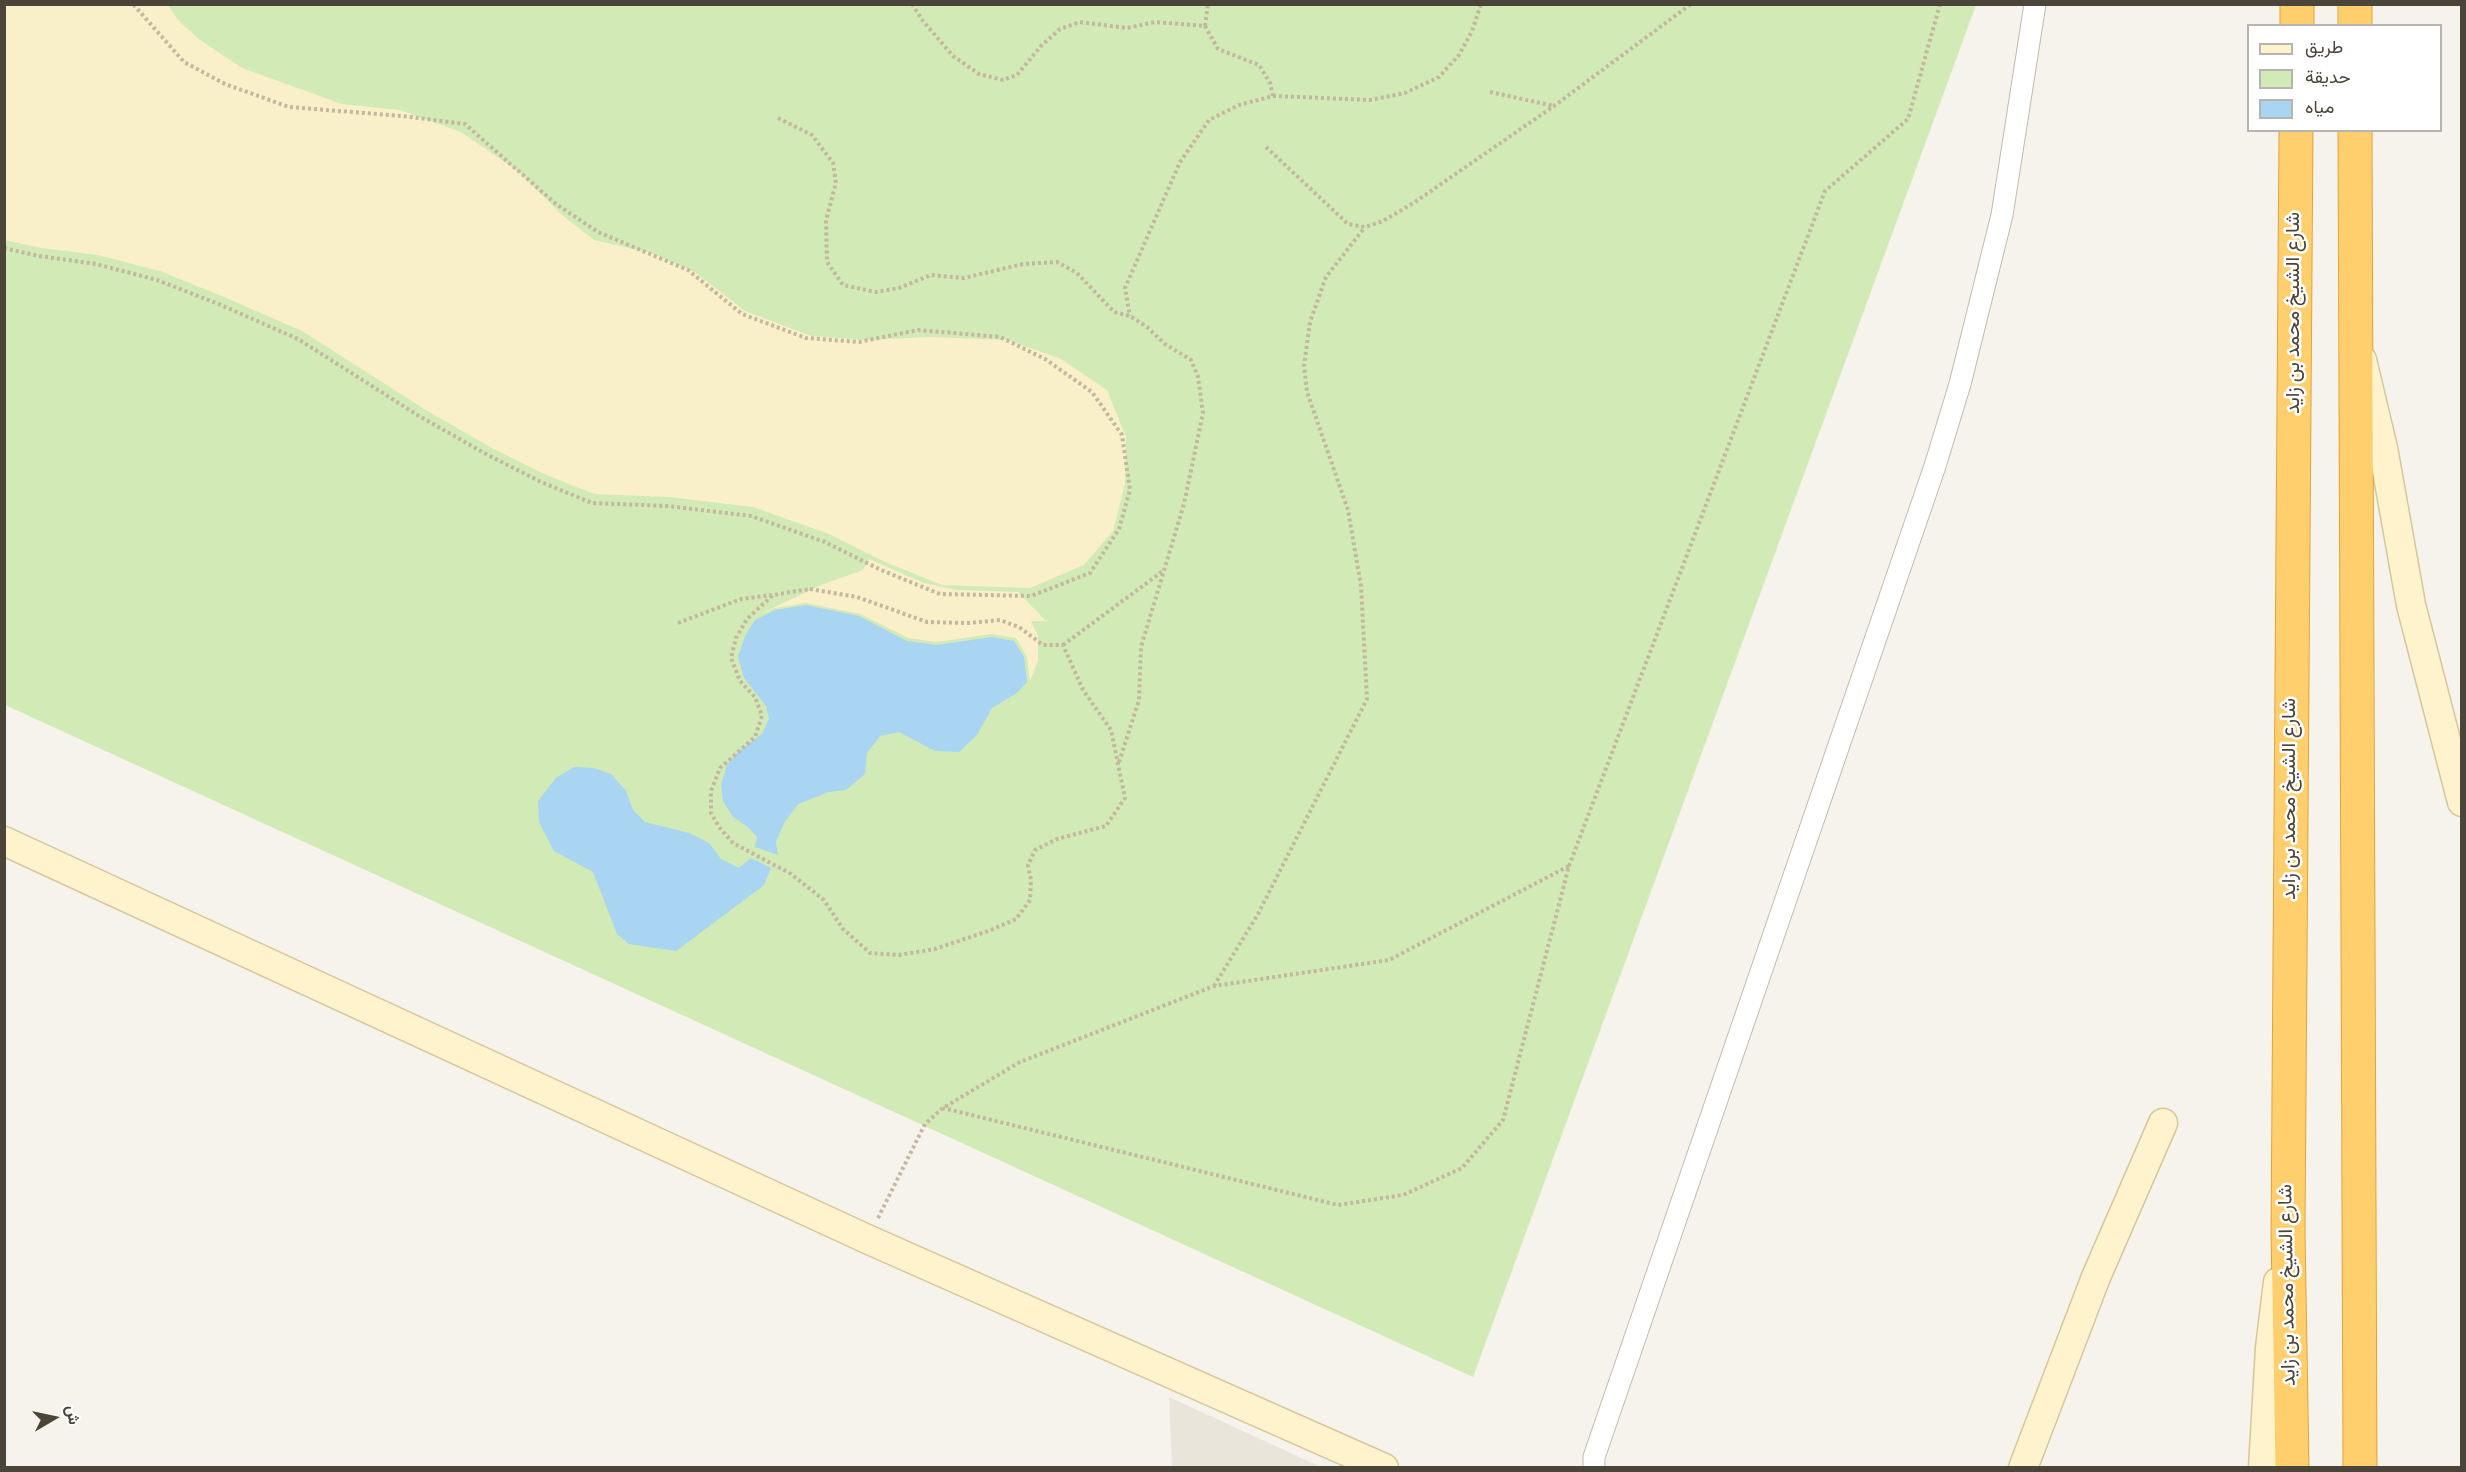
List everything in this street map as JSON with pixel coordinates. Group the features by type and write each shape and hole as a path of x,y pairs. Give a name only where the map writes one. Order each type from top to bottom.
{"highway":[{"path":"2297,4 2297,24"},
{"path":"2355,4 2355,24"},
{"name":"شارع الشيخ محمد بن زايد","path":"2292,1467 2288,1232 2296,132"},
{"path":"2355,132 2360,1467"}],"street":[{"path":"1590,1464 1931,476 1960,384 2002,216 2035,4"},
{"path":"2355,337 2384,448 2411,605 2462,802"},
{"path":"4,841 867,1239 1384,1467"},
{"path":"2023,1467 2096,1277 2163,1124"},
{"path":"2263,1467 2273,1314 2288,1232"}],"path":[{"path":"4,248 39,256 96,264 157,280 221,305 298,339 420,416 486,454 541,482 592,503 668,506 751,516 825,542 881,570 940,594 1031,596 1090,573 1119,529 1130,490 1122,435 1092,392 1044,359 1000,337 918,330 859,342 816,339 806,338 742,314 688,270 598,232 556,204 465,124 289,106 236,87 184,63 133,4"},
{"path":"912,4 952,56 979,74 1003,80 1017,75 1041,46 1060,29 1080,22 1127,28 1155,22 1205,26"},
{"path":"1208,4 1205,26 1218,49 1259,64 1270,82 1273,96"},
{"path":"1130,316 1125,288 1180,162 1209,120 1239,105 1273,96 1370,100 1405,93 1439,77 1459,55 1472,31 1481,4"},
{"path":"1214,986 1258,914 1367,699 1360,586 1348,510 1307,392 1304,366 1310,322 1326,277 1365,227 1399,212 1554,106 1691,4"},
{"path":"944,1108 1338,1205 1403,1195 1462,1168 1503,1120 1569,866 1825,191 1908,119 1940,4"},
{"path":"1490,92 1554,106"},
{"path":"778,118 812,135 833,163 836,183 826,220 827,262 843,285 876,292 898,288 931,275 964,278 1023,264 1057,262 1077,273 1114,312 1130,316 1191,360 1198,377 1203,413 1184,504 1141,647 1139,700 1119,763"},
{"path":"1266,147 1348,224 1365,227"},
{"path":"678,623 741,599 810,589 857,597 927,622 1000,621 1018,627 1043,645 1063,645 1163,570"},
{"path":"773,595 747,619 736,638 731,658 740,681 755,697 762,716 755,737 720,768 711,791 711,813 719,827 733,843 791,874 824,900 843,929 870,953 899,955 935,949 965,940 1016,919 1029,900 1031,880 1028,865 1035,850 1057,839 1106,826 1125,798 1112,730 1083,690 1063,645"},
{"path":"867,1239 925,1124 944,1108 1020,1062 1214,986 1389,960 1569,866"}],"shaded area":[{"path":"1169,1397 1321,1467 1172,1467"}],"green space":[{"path":"5,5 1976,5 1473,1377 5,705"}],"sand":[{"path":"5,4 168,5 178,20 200,40 242,68 342,104 400,110 461,132 518,171 562,215 594,240 651,253 695,272 745,311 811,336 866,340 930,337 1008,340 1061,359 1107,390 1126,437 1125,484 1113,531 1084,565 1030,588 942,585 885,562 829,534 753,507 669,497 594,494 544,474 490,447 424,409 302,331 224,297 160,271 98,255 41,248 5,240"},
{"path":"869,559 924,583 957,590 1018,592 1046,621 1031,621 1038,636 1038,661 1030,681 1027,657 1016,638 991,634 937,642 908,638 860,614 806,603 775,608 754,617 821,585 863,570"}],"water":[{"path":"806,605 859,616 907,641 937,645 992,637 1014,641 1024,657 1027,682 1017,693 992,708 977,735 959,752 935,751 899,732 880,736 867,753 865,774 846,790 829,792 798,804 784,823 776,842 778,855 755,847 757,837 748,827 733,817 723,801 721,785 727,765 739,751 763,733 769,718 766,706 744,678 738,657 745,636 755,620 775,610"},
{"path":"574,767 594,768 611,774 626,791 633,810 645,822 689,833 709,843 721,859 739,868 751,858 771,868 764,885 676,951 629,944 617,934 593,872 554,851 539,822 538,801 556,778"}]}
